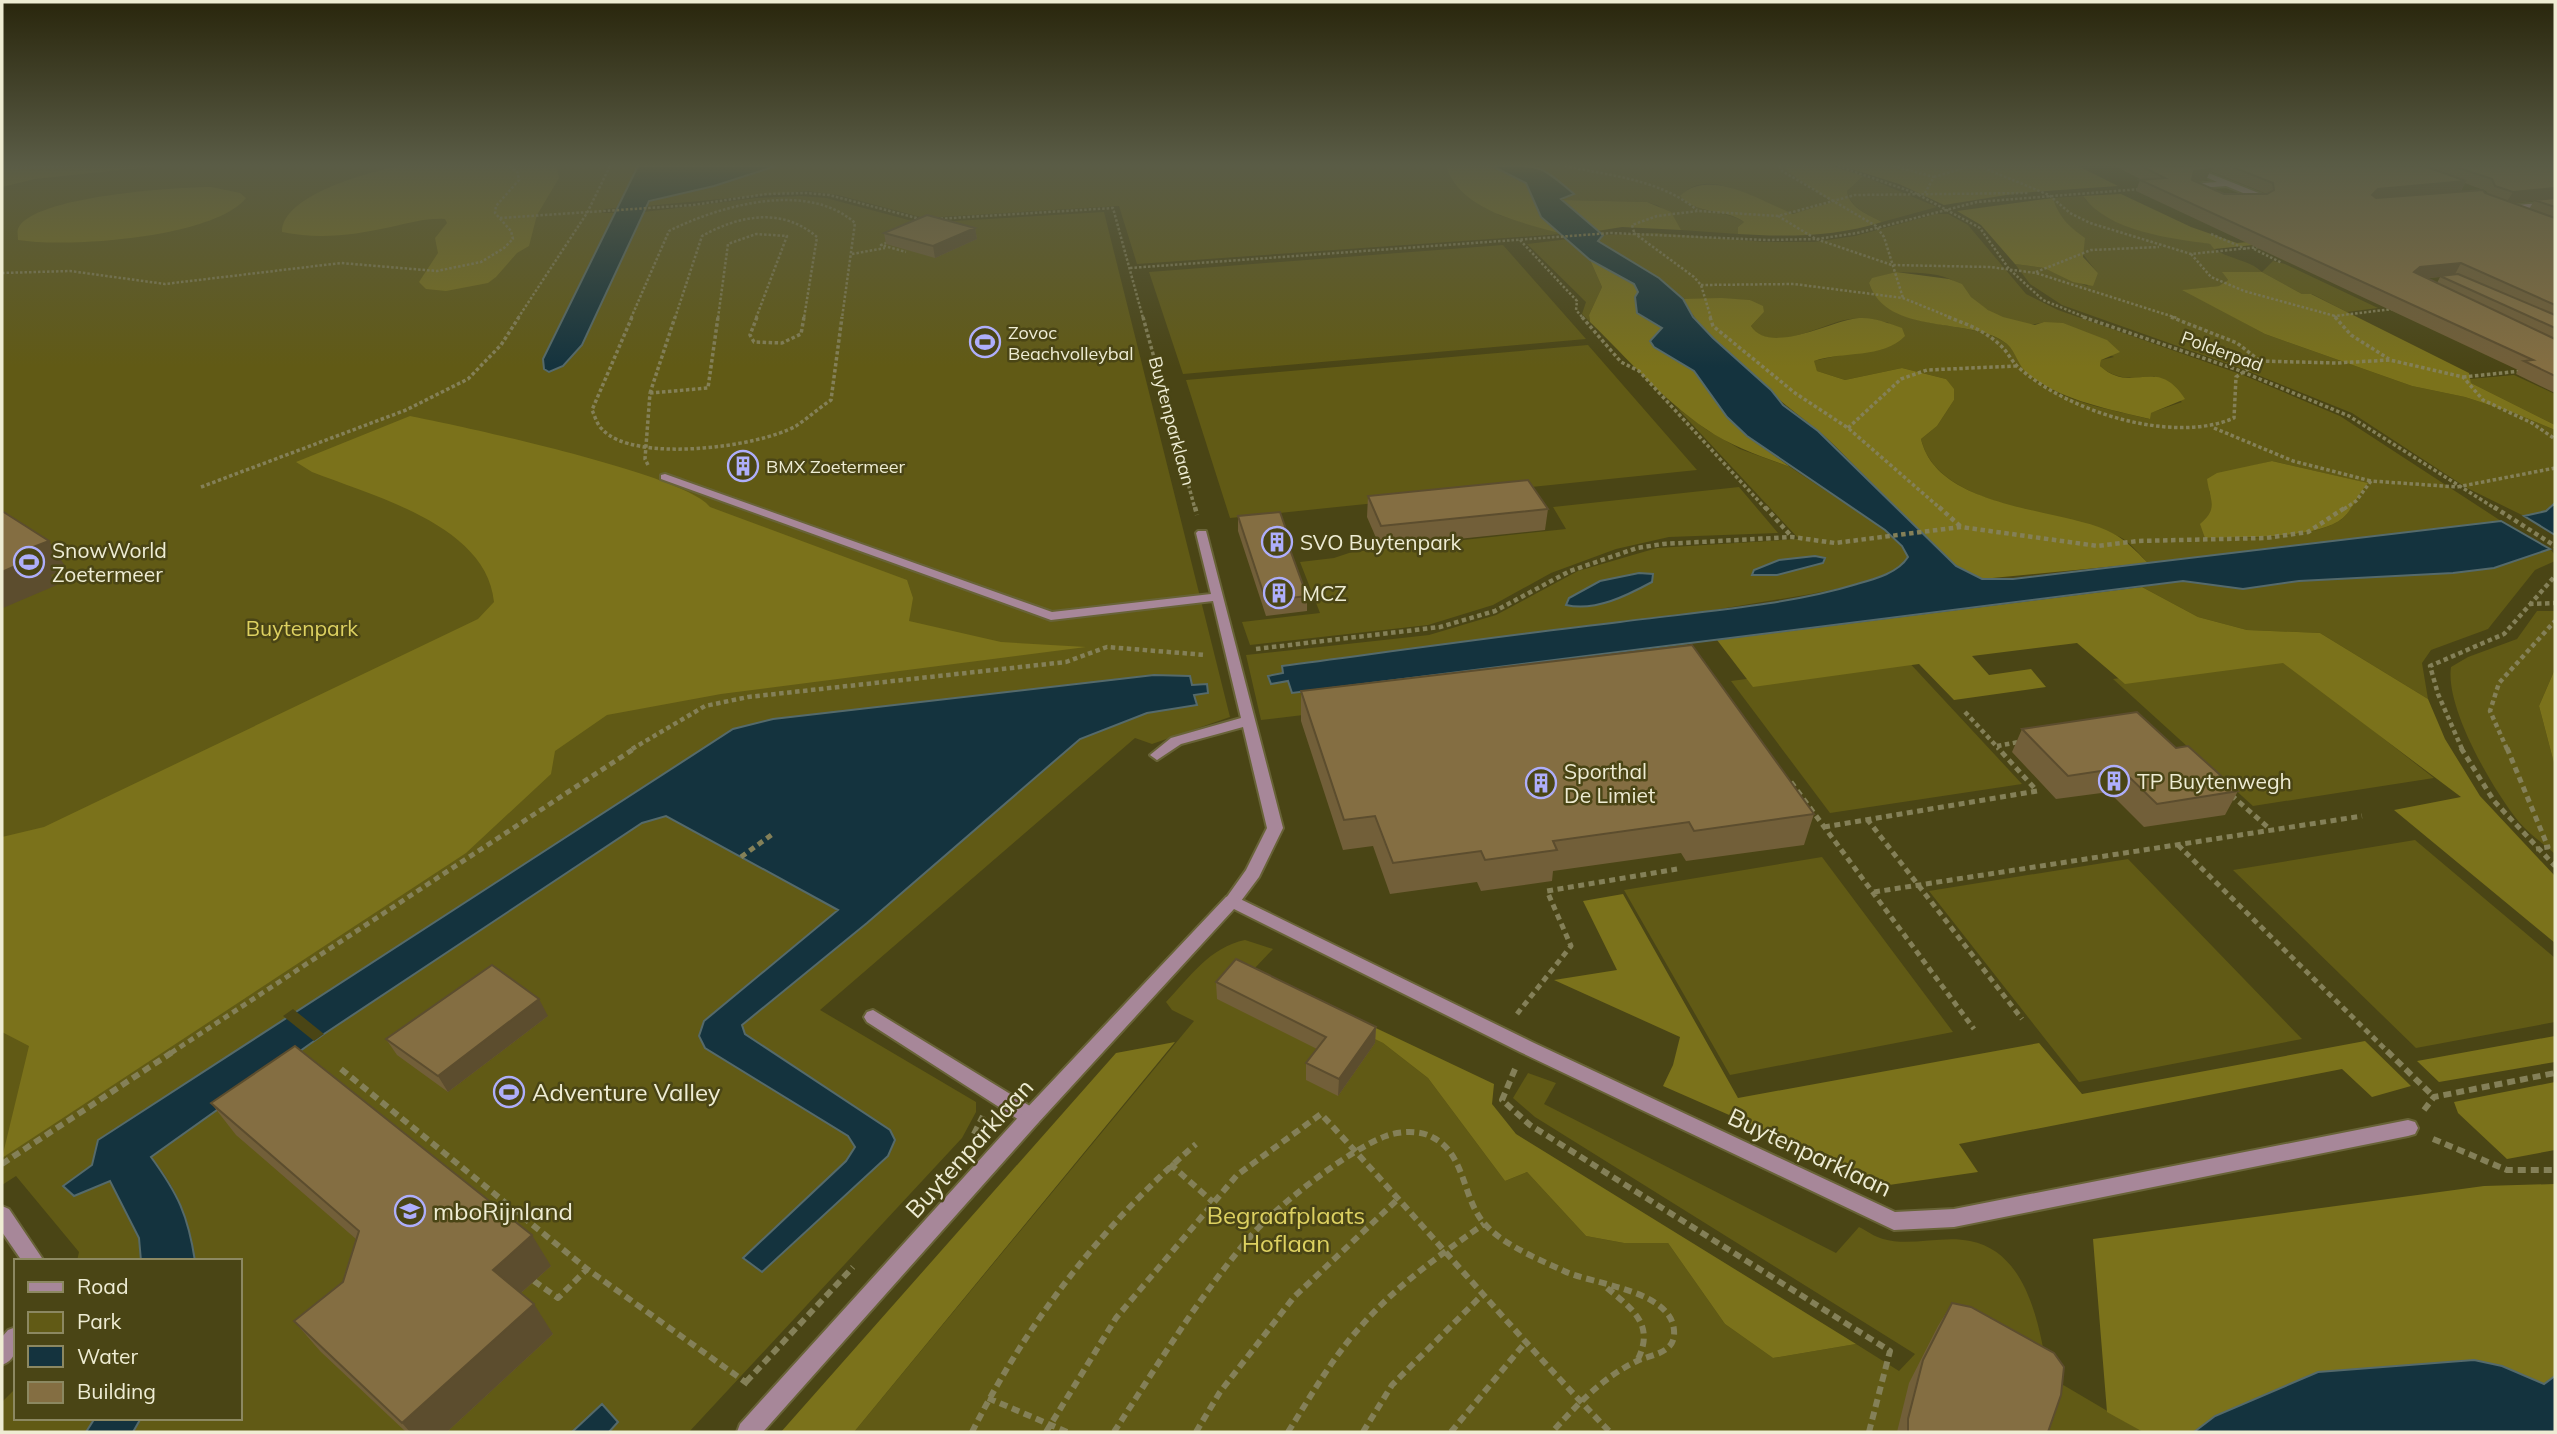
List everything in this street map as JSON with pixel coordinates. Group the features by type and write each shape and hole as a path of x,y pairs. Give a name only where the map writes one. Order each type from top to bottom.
{"street":[{"path":"665,477 1051,615 1217,597"},
{"name":"Buytenparklaan","path":"748,1432 1031,1117 1232,901 1253,873 1275,828 1202,533"},
{"path":"1157,755 1176,741 1247,721"},
{"name":"Buytenparklaan","path":"1232,901 1501,1034 1894,1222 1954,1218 2409,1128"},
{"path":"873,1017 1031,1117"},
{"path":"2,1215 33,1259"},
{"path":"2,1354 14,1339"}],"path":[{"path":"2,273 70,271 165,284 341,263 362,263 413,272 440,270 480,261 508,246 513,239 511,233"},
{"path":"201,487 406,410 468,379 501,345 574,233"},
{"path":"668,233 592,410 601,430 631,445 681,451 744,442 794,426 831,400 854,233"},
{"path":"665,477 651,470 645,458 650,393 702,236 707,233"},
{"path":"650,393 708,388 727,244 737,238 755,234 787,236 750,335 754,342 767,344 794,340 801,334 817,237 812,233"},
{"name":"Buytenparklaan","path":"1120,233 1202,533"},
{"path":"1130,268 1613,233"},
{"path":"1635,233 1682,266 1701,285 1713,326 1795,393 1848,428 1961,527"},
{"path":"1649,233 1765,240 1816,239 1844,233"},
{"path":"1806,233 1816,239 1892,265 2036,273 2197,325 2237,343 2260,360"},
{"path":"1881,233 1903,298"},
{"name":"Polderpad","path":"1983,233 2009,270 2043,300 2101,324 2238,370 2349,416 2500,514 2555,546"},
{"path":"2122,233 2191,254 2265,247"},
{"path":"2211,234 2246,249"},
{"path":"892,240 881,245 906,252"},
{"path":"1520,240 1577,301 1576,310 1621,362 1639,371 1792,537"},
{"path":"852,254 888,247"},
{"path":"2036,273 2091,250 2110,247 2167,247"},
{"path":"2252,248 2282,263"},
{"path":"2191,254 2211,277 2244,291 2335,316 2400,308"},
{"path":"1701,285 1794,284 1903,298 1978,329 2001,346 2017,366 2064,398 2088,409 2140,423 2213,428 2292,461 2371,481 2458,487 2555,468"},
{"path":"2335,316 2338,324 2390,360"},
{"path":"2213,428 2234,418 2233,381 2238,370 2260,360 2336,363 2390,360 2463,377 2529,370"},
{"path":"1848,428 1902,379 1938,369 2017,366"},
{"path":"2463,377 2483,401 2532,423 2555,439"},
{"path":"2,1164 671,724 705,706 748,697 1066,662 1107,647 1209,656 1440,627 1495,611 1570,571 1637,548 1792,537 1835,542 1961,527 2098,546 2138,541 2266,538 2308,532 2356,501 2371,481"},
{"path":"2555,576 2544,584 2503,636 2442,656 2430,666 2454,736 2492,799 2536,849 2555,866"},
{"path":"2529,604 2555,603"},
{"path":"2536,849 2548,847 2538,815 2490,711 2499,682 2555,621"},
{"path":"1824,827 2037,791 1965,712"},
{"path":"1996,746 2022,742"},
{"path":"1785,775 1974,1029"},
{"path":"2229,794 2271,830"},
{"path":"1874,892 2362,816"},
{"path":"1867,820 2022,1019"},
{"path":"741,857 774,833"},
{"path":"2177,845 2434,1097"},
{"path":"1501,1034 1571,946 1547,891 1677,869"},
{"path":"1526,1046 1502,1100 1530,1125 1890,1351 1869,1432"},
{"path":"341,1069 587,1269 774,1403"},
{"path":"2555,1073 2434,1097 2409,1128 2507,1170 2555,1170"},
{"path":"973,1136 983,1116 981,1084"},
{"path":"1048,1429 1116,1318 1213,1202 1237,1175 1321,1114 1399,1198 1524,1344 1610,1432"},
{"path":"1114,1432 1185,1324 1258,1228 1357,1152 1385,1137 1410,1133 1432,1137 1450,1151 1484,1224 1568,1274 1606,1287 1642,1294 1658,1304 1673,1324 1674,1339 1665,1351 1637,1360 1580,1401 1552,1432"},
{"path":"971,1432 988,1398 1073,1269 1170,1164 1196,1144"},
{"path":"1170,1164 1213,1202"},
{"path":"1196,1432 1220,1392 1294,1297 1399,1198"},
{"path":"1288,1432 1313,1391 1370,1315 1445,1251 1484,1224"},
{"path":"746,1382 859,1259"},
{"path":"534,1281 558,1298 587,1269"},
{"path":"1606,1287 1636,1314 1646,1333 1647,1346 1637,1360"},
{"path":"1363,1432 1392,1385 1482,1295"},
{"path":"1451,1432 1524,1344"},
{"path":"988,1398 1048,1429 1067,1432"}],"green space":[{"name":"Buytenpark","path":"2,233 606,233 544,359 582,345 634,233 1109,233 1230,717 1152,744 1135,738 820,1010 976,1102 976,1112 962,1138 689,1432 609,1432 618,1422 602,1404 572,1432 133,1432 140,1420 242,1420 242,1259 195,1259 181,1206 151,1157 324,1034 642,823 666,816 838,910 704,1021 849,1136 855,1148 846,1161 744,1258 763,1272 888,1156 894,1140 890,1130 745,1034 742,1025 867,923 1080,739 1147,713 1196,705 1189,676 1154,675 773,719 733,729 99,1140 92,1165 63,1186 74,1196 110,1181 139,1238 141,1259 77,1259 79,1252 16,1176 2,1185"},
{"path":"1127,233 1562,234 1137,264"},
{"path":"1656,233 1765,242 1814,242 1866,233 1975,233 2026,294 2058,310 2243,375 2340,416 2501,521 2148,563 2120,537 1977,494 1952,481 1932,463 1921,439 1937,426 1954,400 1946,379 1902,368 1845,380 1817,371 1813,361 1846,354 1889,323 1851,319 1796,336 1770,338 1759,334 1751,326 1764,312 1750,300 1683,299 1659,278 1598,241 1603,235","holes":["1896,272 1930,274 1950,279 1981,306 1998,316 2017,323 2044,322 2114,357 2101,360 2100,366 2106,371 2132,378 2154,376 2182,402 2150,413 2149,419 2070,398 2055,392 2029,375 2007,344 1973,330 1932,323 1893,311 1878,299 1869,283 1872,279","2272,461 2367,483 2345,516 2329,526 2275,536 2205,538 2214,505 2209,491 2240,469"]},
{"path":"2070,233 2154,233 2210,244 2221,253 2250,264 2262,272 2223,273 2228,280 2220,286 2184,290 2265,334 2412,386 2465,397 2514,413 2555,430 2555,503 2546,511 2524,516 2467,488 2352,413 2245,370 2062,305 2030,284 2015,264 2044,268 2087,286 2098,273"},
{"path":"1569,239 1590,260 1602,287 1589,315 1590,322 1582,314 1586,302 1527,244"},
{"path":"1503,245 1586,339 1183,374 1149,272"},
{"path":"2273,261 2285,264 2378,308 2347,312 2312,294 2302,294 2262,272"},
{"path":"1588,345 1697,470 1230,518 1186,380"},
{"path":"2514,375 2555,394 2555,425 2471,383 2470,379"},
{"path":"1676,407 1707,430 1740,449 1790,467 1885,530 1902,546 1908,557 1903,565 1856,585 1811,594 1708,611 1283,666 1284,673 1269,675 1288,681 1292,693 1687,644 1702,667 1261,720 1246,655 1429,635 1496,615 1578,571 1657,548 1799,539"},
{"path":"1739,487 1778,533 1669,537 1616,549 1551,573 1493,605 1428,625 1250,645 1242,622 1320,613 1300,562 1334,558 1352,552 1566,529 1553,507"},
{"path":"2550,549 2555,555 2555,561 2535,570 2488,629 2431,650 2422,663 2428,699 2320,633 2247,630 2198,617 2142,587 2183,581 2243,589 2299,581 2453,573 2494,568"},
{"path":"2537,611 2555,611 2555,669 2539,706 2555,767 2555,854 2523,826 2484,770 2463,726 2451,684 2451,667 2468,657 2517,639"},
{"path":"2279,657 2434,778 2253,806 2113,679"},
{"path":"1905,658 2022,784 1830,813 1731,681"},
{"path":"2415,840 2555,958 2555,1022 2416,1048 2233,870"},
{"path":"1822,857 1953,1032 1730,1075 1624,890"},
{"path":"2128,859 2302,1039 2079,1082 1929,891"},
{"name":"Begraafplaats Hoflaan","path":"1245,940 1273,949 1253,970 1236,972 1383,1043 1428,1078 1505,1181 1527,1172 1586,1236 1624,1243 1668,1243 1725,1324 1773,1358 1856,1344 1899,1371 1915,1354 1535,1117 1513,1098 1528,1073 1556,1083 1544,1104 1836,1253 1859,1227 1877,1237 1893,1241 1948,1239 1970,1241 1990,1248 2006,1260 2028,1294 2041,1336 2048,1376 2143,1432 854,1432 1194,1021 1172,1010 1166,1002 1211,956"},
{"path":"14,1390 14,1420 94,1420 86,1432 2,1432 2,1402"}],"shaded area":[{"path":"18,233 162,233 104,241 18,240"},
{"path":"288,233 358,233 337,236"},
{"path":"439,233 532,233 529,246 517,253 488,283 446,291 426,289 419,282 438,253 435,238"},
{"path":"1738,233 1830,233 1811,235"},
{"path":"1988,233 2079,233 2085,238 2083,257 2098,273 2093,286 2073,282 2044,268 2015,264"},
{"path":"2148,233 2208,233 2237,243 2351,233 2214,249 2210,244"},
{"path":"1590,260 1634,284 1638,292 1635,298 1637,313 1662,328 1655,335 1694,371 1747,436 1790,467 1726,441 1690,418 1590,322 1589,315 1602,287"},
{"path":"1896,272 1949,279 1962,284 1971,297 2003,317 2035,325 2044,322 2063,323 2107,340 2120,352 2101,360 2100,366 2123,377 2164,379 2185,399 2151,413 2150,419 2071,398 2029,375 2010,347 1992,336 1974,330 1911,319 1893,311 1878,300 1869,283 1872,278"},
{"path":"2222,272 2262,272 2302,294 2311,294 2469,373 2471,383 2555,425 2555,430 2514,413 2465,397 2412,386 2265,334 2182,290 2219,286 2228,280"},
{"path":"1683,299 1750,300 1763,306 1764,312 1751,326 1760,334 1772,338 1802,334 1859,318 1876,319 1902,328 1905,336 1896,343 1874,351 1814,361 1817,371 1845,380 1902,368 1946,379 1954,389 1954,400 1937,426 1921,439 1931,462 1949,479 2000,502 2106,530 2123,540 2148,563 1982,579 1956,566 1829,440 1726,353 1709,336"},
{"path":"410,416 618,466 692,494 710,507 907,580 913,598 909,621 1001,642 1086,647 721,694 607,715 555,751 551,774 466,853 2,1158 29,1046 2,1032 2,837 44,827 478,619 494,602 487,575 471,553 449,533 395,503 312,472 296,462"},
{"path":"2272,461 2368,483 2346,515 2331,525 2297,534 2205,538 2200,524 2210,513 2212,504 2207,479 2217,473"},
{"path":"2142,587 2198,617 2247,630 2320,633 2428,699 2445,739 2480,796 2555,876 2555,943 2394,810 2461,797 2283,663 2125,684 2077,643 1972,656 1989,675 2031,669 2046,687 1954,700 1919,664 1753,687 1717,640"},
{"path":"2555,669 2555,767 2539,706"},
{"path":"1623,894 1738,1098 2039,1043 2082,1094 2365,1041 2411,1086 2372,1097 2342,1069 1959,1144 1978,1172 1889,1185 1663,1086 1673,1065 1680,1037 1554,980 1617,970 1583,901"},
{"path":"1245,966 1494,1084 1492,1104 1516,1134 1856,1344 1773,1358 1725,1324 1668,1243 1624,1243 1586,1236 1527,1172 1505,1181 1428,1078 1383,1043 1236,972"},
{"path":"2555,1036 2555,1062 2439,1082 2417,1061"},
{"path":"1175,1042 854,1432 781,1432 1116,1053"},
{"path":"2555,1082 2555,1150 2507,1159 2458,1113 2454,1102"},
{"path":"2555,1184 2555,1376 2544,1384 2502,1366 2215,1416 2194,1432 2143,1432 2107,1412 2093,1239 2484,1186"}],"water":[{"path":"605,233 634,233 582,345 563,366 549,372 544,369 543,359"},
{"path":"1559,233 1601,233 1603,235 1598,241 1659,278 1683,299 1693,317 1713,338 1771,390 1783,405 1818,431 1956,566 1982,579 2013,579 2501,521 2550,549 2494,568 2453,573 2299,581 2243,589 2183,581 1292,693 1288,681 1271,684 1268,676 1283,673 1282,666 1740,608 1829,592 1878,577 1904,563 1908,557 1902,546 1885,530 1747,436 1727,417 1694,371 1654,347 1650,341 1662,328 1637,313 1635,297 1638,292 1634,284 1590,260"},
{"path":"2555,503 2555,535 2524,516 2546,511"},
{"path":"1815,556 1825,558 1823,563 1777,575 1752,575 1754,570 1779,560"},
{"path":"1639,573 1653,574 1652,582 1622,597 1600,604 1577,607 1566,605 1569,598 1600,581"},
{"path":"1154,675 1190,676 1192,685 1207,684 1208,693 1194,695 1197,705 1147,713 1080,739 867,923 742,1025 745,1034 890,1130 895,1140 888,1156 762,1272 743,1258 846,1161 855,1147 848,1136 705,1048 699,1036 704,1021 838,910 666,816 642,823 324,1034 151,1157 180,1206 195,1259 141,1259 139,1238 110,1181 74,1196 63,1186 92,1165 98,1140 733,729 773,719"},
{"path":"2474,1360 2502,1366 2544,1384 2555,1376 2555,1432 2194,1432 2215,1416 2318,1372"},
{"path":"602,1404 618,1422 609,1432 572,1432"},
{"path":"94,1420 140,1420 133,1432 86,1432"}],"pier":[{"path":"293,1009 324,1034 314,1041 283,1016"}],"building":[{"path":"884,233 964,233 933,246"},
{"path":"2256,233 2555,233 2555,305 2461,263 2420,267 2414,272 2555,339 2555,376 2524,361 2533,360"},
{"path":"2458,274 2555,315 2555,328 2440,276"},
{"path":"1528,480 1548,509 1381,526 1368,496"},
{"path":"2,511 49,541 28,549 38,556 2,572"},
{"path":"1280,512 1291,544 1288,544 1307,596 1266,601 1238,516"},
{"name":"Sporthal De Limiet","path":"1692,645 1814,814 1694,831 1689,822 1553,841 1557,850 1485,860 1481,851 1393,863 1375,816 1344,820 1301,691"},
{"path":"2137,712 2176,748 2188,746 2238,791 2157,804 2120,768 2068,776 2022,729"},
{"path":"1236,959 1376,1027 1339,1079 1306,1063 1326,1037 1216,982"},
{"path":"492,965 539,999 438,1076 386,1039"},
{"path":"295,1046 532,1235 493,1270 534,1304 402,1423 294,1321 343,1282 359,1231 211,1103"},
{"path":"1952,1303 1971,1307 2054,1353 2064,1367 2061,1395 2048,1432 1908,1432 1908,1419 1923,1360"}],"place":[{"name":"Zovoc Beachvolleybal","path":"985,342"},
{"name":"BMX Zoetermeer","path":"743,466"},
{"name":"SVO Buytenpark","path":"1277,542"},
{"name":"SnowWorld Zoetermeer","path":"29,562"},
{"name":"MCZ","path":"1279,593"},
{"name":"TP Buytenwegh","path":"2114,781"},
{"name":"Sporthal De Limiet","path":"1541,783"},
{"name":"Adventure Valley","path":"509,1092"},
{"name":"mboRijnland","path":"410,1211"}]}
